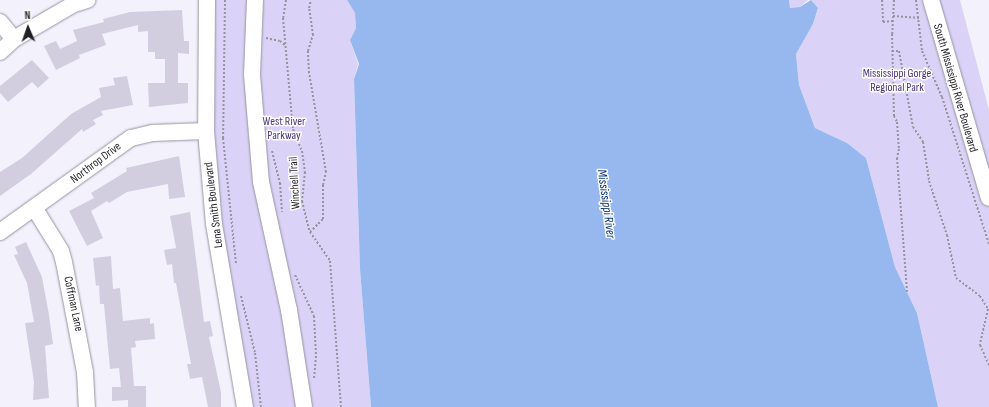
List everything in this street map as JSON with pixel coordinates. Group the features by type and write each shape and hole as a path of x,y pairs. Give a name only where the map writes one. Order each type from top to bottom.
{"street":[{"path":"0,52 14,39 74,4 87,0"},
{"name":"Lena Smith Boulevard","path":"207,0 206,131 214,224 245,407"},
{"path":"255,0 252,75 260,167 289,310 304,407"},
{"name":"South Mississippi River Boulevard","path":"931,0 989,198"},
{"path":"0,22 14,39"},
{"name":"Northrop Drive","path":"0,232 35,209 111,150 131,138 152,133 206,131"},
{"name":"Coffman Lane","path":"35,209 61,251 64,262 86,372 87,407"}],"path":[{"path":"225,0 222,138 236,271"},
{"name":"Winchell Trail","path":"286,0 283,18 293,129 302,151 305,172 302,201 310,232 330,261 341,407"},
{"path":"310,232 323,219 323,185 326,172 309,73 308,51 313,35 309,8 311,0"},
{"path":"882,0 884,22 892,21"},
{"path":"894,0 892,21 894,116 897,122 897,166 907,292"},
{"path":"916,0 920,18 922,51 942,97 989,244"},
{"path":"893,16 920,18"},
{"path":"264,37 280,41 286,46"},
{"path":"892,51 899,51 913,126 923,142 929,181 947,235 956,278 980,296 988,309 980,344 989,365"},
{"path":"271,149 280,183 282,215"},
{"path":"294,273 304,290 314,316 316,376 312,385"},
{"path":"239,290 255,353 261,407"}],"green space":[{"name":"West River Parkway","path":"214,0 347,0 355,13 356,28 350,40 358,64 354,79 360,269 371,407 252,407 221,223 213,131"},
{"path":"789,0 808,0 800,7 790,8"},
{"name":"Mississippi Gorge Regional Park","path":"811,0 960,0 989,110 989,407 938,407 917,313 895,267 866,158 847,143 815,128 799,85 796,54 813,24 818,9"}],"water":[{"name":"Mississippi River","path":"347,0 789,0 790,8 800,7 811,0 818,8 813,24 796,54 799,85 815,128 847,143 866,158 895,267 917,313 938,407 371,407 360,269 354,79 359,64 350,40 356,28 355,13"}],"building":[{"path":"182,10 184,41 189,41 189,54 178,53 178,83 188,83 188,103 149,107 148,83 165,83 165,59 155,59 155,52 148,52 148,31 138,32 138,25 102,34 106,45 79,55 80,58 56,70 44,46 56,41 60,49 77,41 73,30 104,22 103,19 130,12"},
{"path":"32,60 49,78 38,88 32,82 8,102 0,93 0,86"},
{"path":"127,76 133,105 101,111 103,115 93,120 96,124 83,132 82,129 31,174 0,196 0,172 22,158 71,114 101,97 99,88 115,85 113,78"},
{"path":"179,156 185,197 169,199 168,184 127,192 109,203 107,201 91,211 103,238 87,246 69,211 94,198 91,193 127,171 126,168"},
{"path":"190,212 204,322 210,321 213,336 209,337 221,392 221,407 208,407 202,377 190,379 187,364 191,364 176,283 174,283 172,264 167,265 164,250 176,248 170,216"},
{"path":"26,242 42,277 53,344 45,346 49,398 33,400 34,382 25,323 34,322 27,283 14,255 18,254 15,247"},
{"path":"111,256 113,289 120,288 123,321 150,318 150,324 154,323 155,339 135,341 136,347 131,348 134,386 146,386 146,407 128,407 128,400 112,401 112,387 121,387 119,368 110,369 104,304 100,304 99,285 96,286 93,258"}]}
